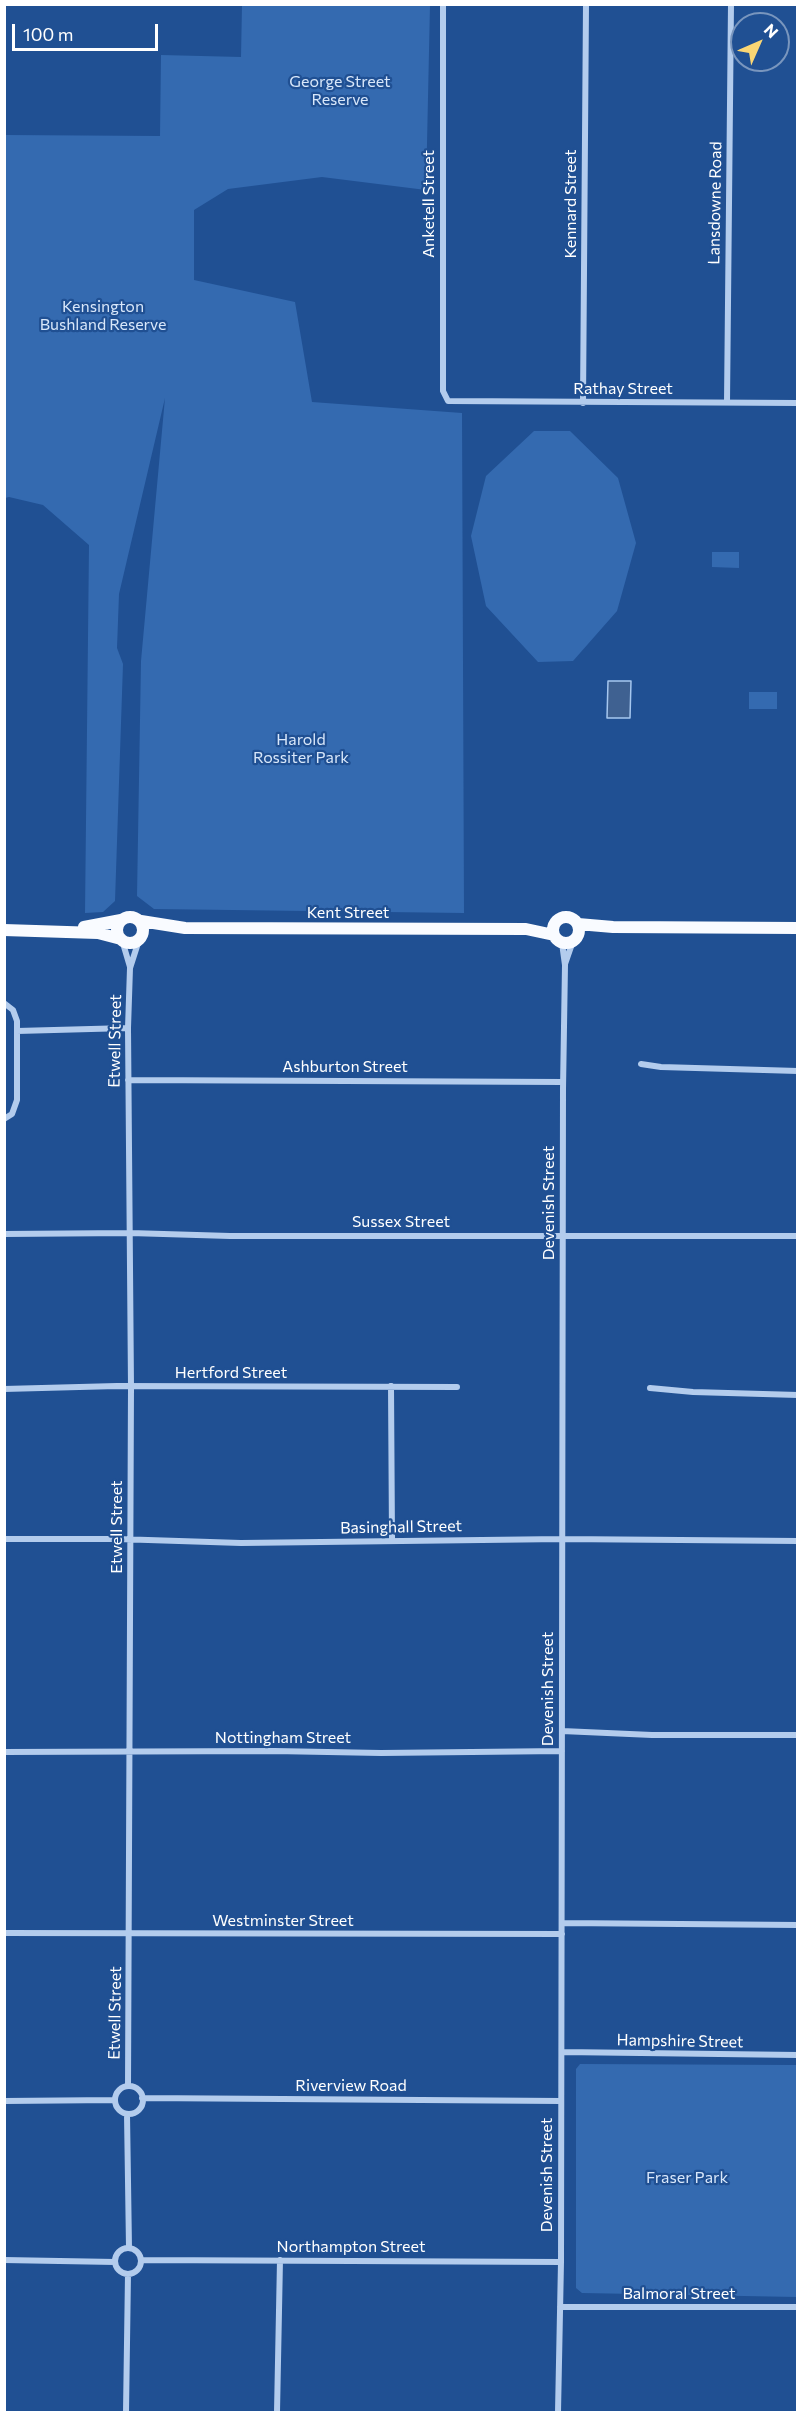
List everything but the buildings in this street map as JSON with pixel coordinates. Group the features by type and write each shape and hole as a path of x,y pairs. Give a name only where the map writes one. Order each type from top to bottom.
{"main road":[{"path":"4,924 82,927 131,916 141,921 144,931 140,939 131,943 98,933 4,930"},
{"path":"121,920 117,931 122,940"},
{"name":"Kent Street","path":"141,921 171,927 526,929 567,934 613,927 798,928"},
{"name":"Kent Street","path":"140,939 171,927"}],"street":[{"name":"Anketell Street","path":"443,4 442,391 448,401"},
{"name":"Kennard Street","path":"583,403 586,4"},
{"name":"Lansdowne Road","path":"727,402 731,4"},
{"name":"Rathay Street","path":"448,401 798,403"},
{"name":"Devenish Street","path":"565,965 567,934"},
{"name":"Devenish Street","path":"558,2412 562,2052 563,1082 567,934"},
{"name":"Etwell Street","path":"128,2086 131,1387 128,1028 130,968 140,939"},
{"name":"Etwell Street","path":"122,940 130,968"},
{"path":"4,1003 16,1016 17,1031 17,1100 12,1114 4,1119"},
{"path":"17,1031 128,1028"},
{"path":"642,1064 661,1067 798,1071"},
{"name":"Ashburton Street","path":"128,1080 563,1082"},
{"name":"Sussex Street","path":"4,1234 798,1236"},
{"path":"391,1386 392,1540"},
{"name":"Hertford Street","path":"4,1389 457,1387"},
{"path":"650,1388 693,1392 798,1395"},
{"name":"Basinghall Street","path":"4,1539 130,1539 241,1543 562,1539 798,1541"},
{"path":"562,1731 652,1735 798,1735"},
{"name":"Nottingham Street","path":"4,1752 562,1751"},
{"path":"562,1923 798,1925"},
{"name":"Westminster Street","path":"4,1933 562,1934"},
{"name":"Hampshire Street","path":"562,2052 798,2055"},
{"path":"128,2086 139,2091 142,2098 138,2109 128,2114 117,2108 115,2100 120,2089 128,2086"},
{"name":"Riverview Road","path":"142,2098 561,2101"},
{"path":"4,2100 115,2100"},
{"path":"128,2114 129,2248"},
{"path":"129,2248 139,2253 141,2260 136,2271 128,2274 121,2272 115,2262 121,2250 129,2248"},
{"path":"4,2260 115,2262"},
{"name":"Northampton Street","path":"141,2260 561,2262"},
{"path":"277,2412 280,2260"},
{"path":"126,2412 128,2274"},
{"name":"Balmoral Street","path":"560,2307 798,2307"}],"green space":[{"path":"242,5 430,5 426,190 322,177 228,189 194,210 194,280 295,302 312,402 462,413 464,913 154,909 137,896 141,661 165,398 119,594 117,648 123,664 115,901 103,912 85,913 89,545 43,505 5,498 5,135 160,136 161,55 241,57"},
{"path":"534,431 570,431 618,478 636,543 617,611 573,661 538,662 486,606 471,536 486,476"},
{"path":"712,552 739,552 739,568 712,567"},
{"path":"749,692 777,692 777,709 749,709"},
{"name":"Fraser Park","path":"580,2064 797,2065 797,2297 582,2293 576,2288 576,2069"}],"shaded area":[{"path":"608,681 631,681 630,718 607,718"}],"park label":[{"name":"George Street Reserve","path":"340,91"},
{"name":"Kensington Bushland Reserve","path":"103,316"},
{"name":"Harold Rossiter Park","path":"301,749"}]}
